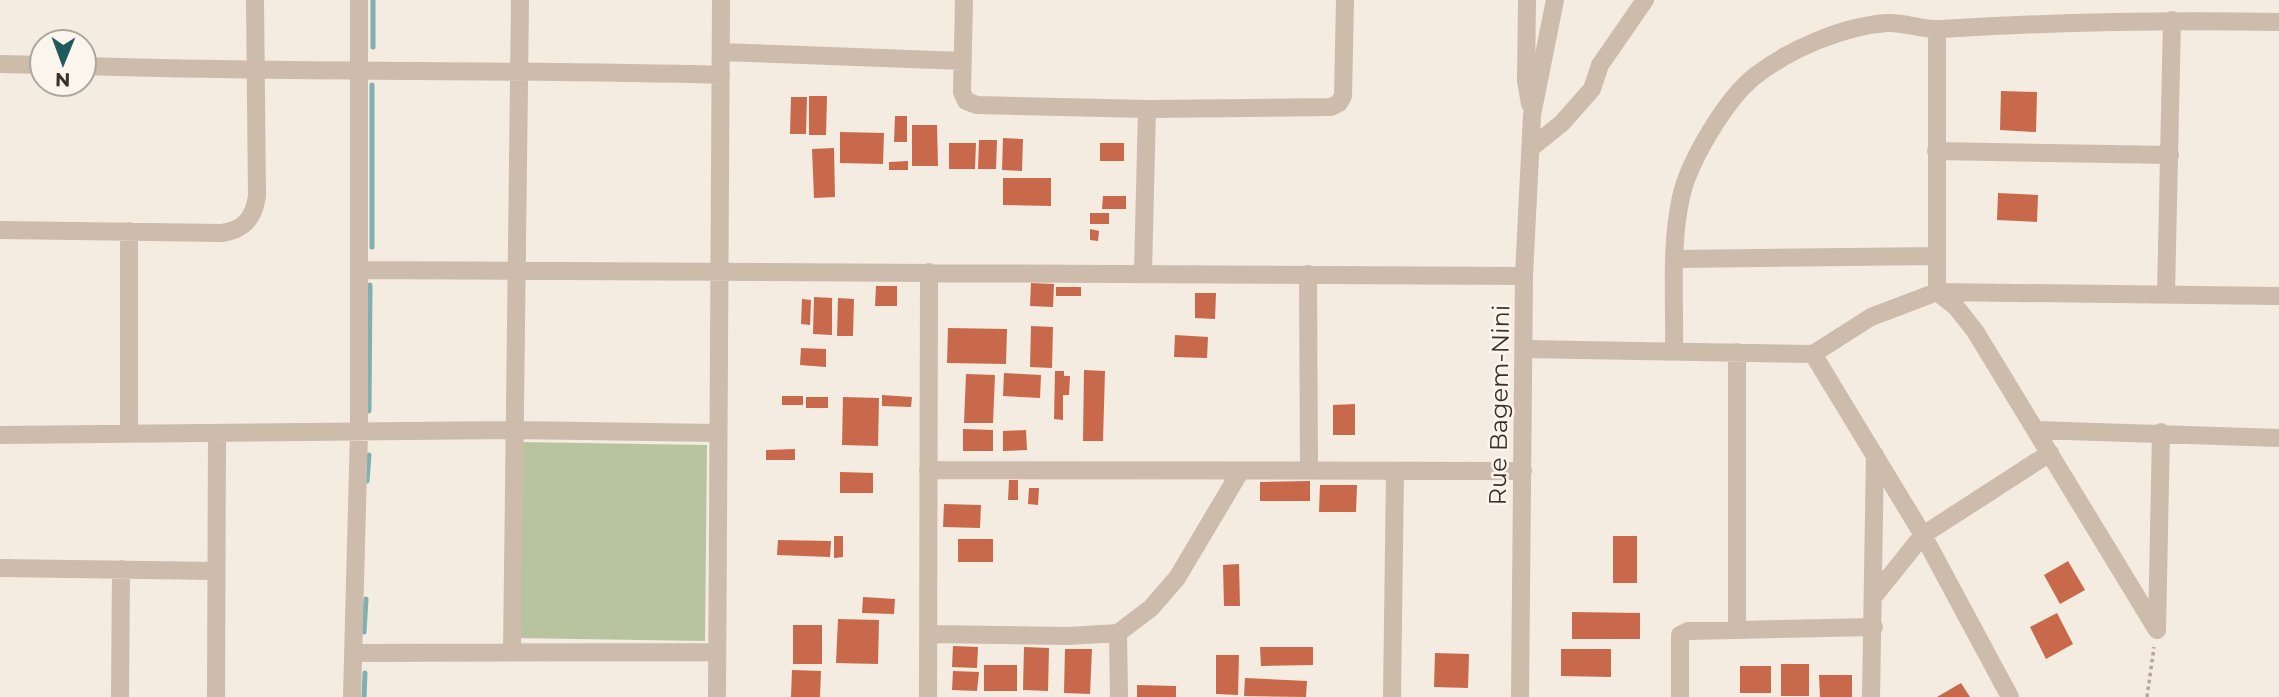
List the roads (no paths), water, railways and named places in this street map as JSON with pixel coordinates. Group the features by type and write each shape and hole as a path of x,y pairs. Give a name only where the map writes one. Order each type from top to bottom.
{"street":[{"path":"0,230 222,233 237,231 248,222 255,211 257,196 255,0"},
{"path":"352,697 359,432 359,0"},
{"path":"512,652 520,0"},
{"path":"717,697 721,0"},
{"path":"964,0 962,92 966,101 976,106 1147,109 1331,107 1339,103 1343,96 1345,0"},
{"path":"1527,0 1526,81 1532,115"},
{"path":"1532,115 1555,0"},
{"path":"1531,148 1562,123 1591,89 1606,55 1645,0"},
{"path":"2166,294 2172,20"},
{"path":"1674,351 1675,259 1681,195 1696,160 1722,114 1755,77 1807,46 1850,31 1886,23 1937,29 1988,24 2172,20 2279,22"},
{"path":"1937,29 1937,292"},
{"path":"721,52 963,61"},
{"path":"0,64 28,65"},
{"path":"98,66 254,72 519,70 721,75"},
{"path":"1143,272 1147,109"},
{"name":"Rue Bagem-Nini","path":"1520,697 1524,276 1532,115"},
{"path":"1936,151 2170,155"},
{"path":"129,232 129,434"},
{"path":"1675,259 1937,256"},
{"path":"360,270 1524,276"},
{"path":"928,697 929,272"},
{"path":"1308,274 1309,470"},
{"path":"1937,292 1956,307 1975,331 2157,630 2161,432"},
{"path":"1524,349 1813,354 1871,317 1937,292 2279,296"},
{"path":"1737,352 1737,630"},
{"path":"1813,354 1923,535 2010,697"},
{"path":"0,435 514,430 718,433"},
{"path":"2036,430 2161,432 2279,438"},
{"path":"216,697 217,433"},
{"path":"1874,596 1923,535 2050,453"},
{"path":"1871,697 1875,455"},
{"path":"928,470 1523,471"},
{"path":"929,634 1068,636 1118,633 1151,608 1178,578 1240,472"},
{"path":"1392,697 1395,472"},
{"path":"0,568 216,571"},
{"path":"120,697 121,569"},
{"path":"1680,697 1680,635 1688,631 1874,627"},
{"path":"1118,633 1119,697"},
{"path":"353,653 717,652"}],"waterway":[{"path":"373,0 373,47"},
{"path":"372,85 372,247"},
{"path":"369,411 370,285"},
{"path":"367,481 369,455"},
{"path":"364,632 366,599"},
{"path":"364,697 365,673"}]}
